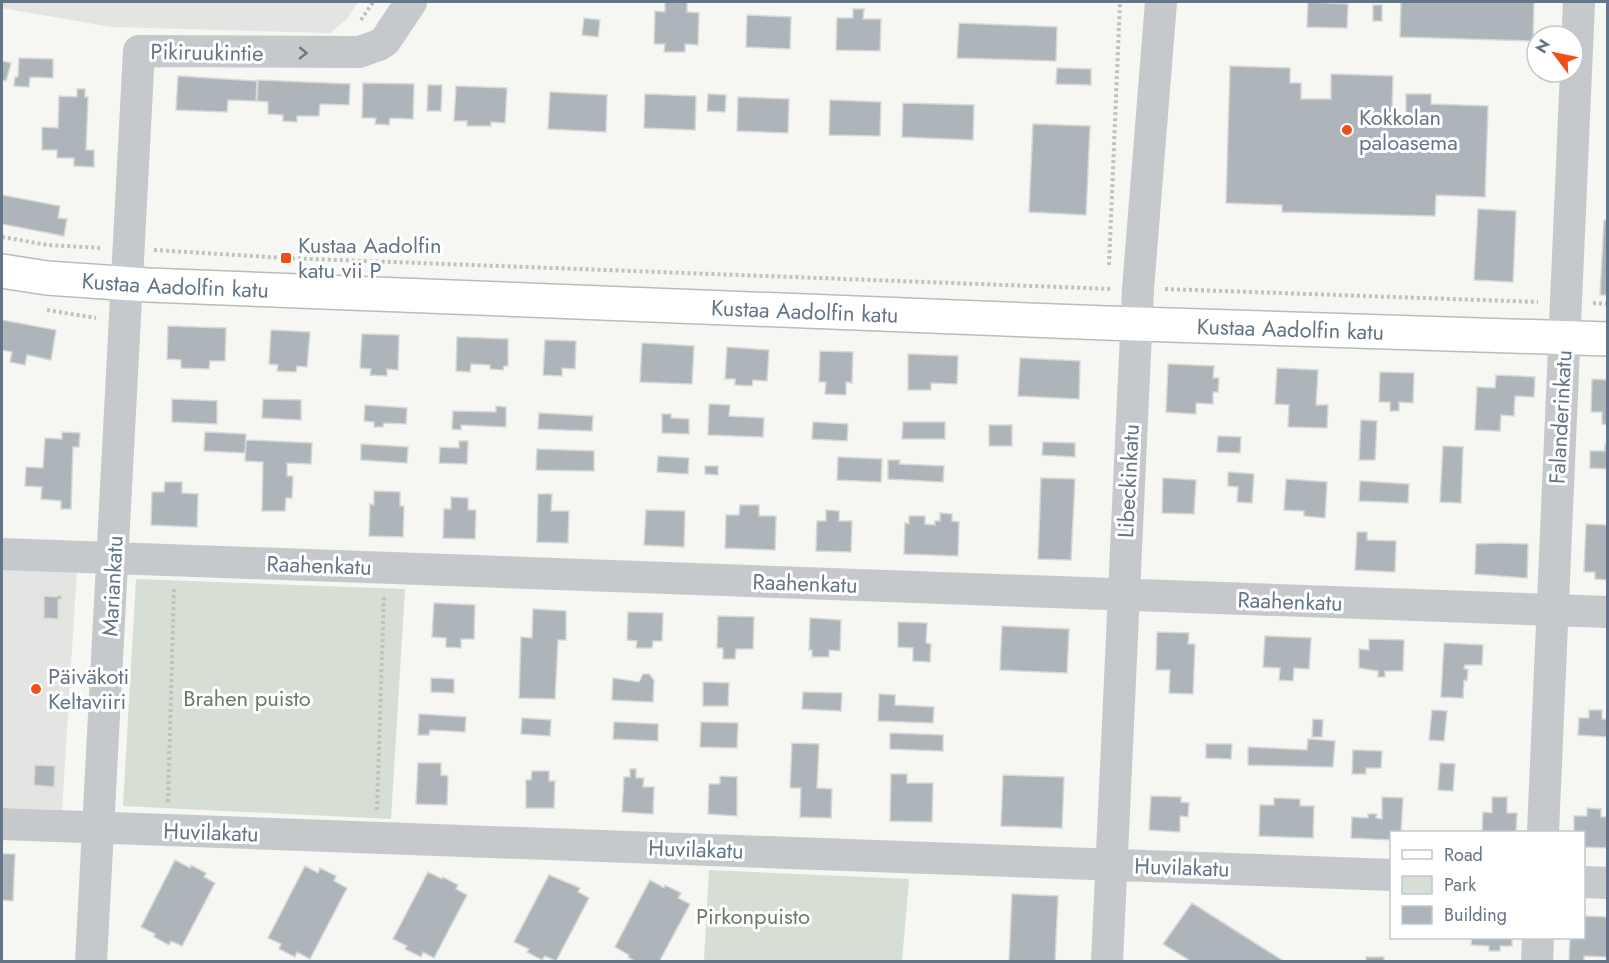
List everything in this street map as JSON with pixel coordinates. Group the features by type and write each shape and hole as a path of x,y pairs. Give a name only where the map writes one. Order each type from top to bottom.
{"main road":[{"name":"Kustaa Aadolfin katu","path":"2,271 47,278 126,283 1136,324 1608,339"}],"street":[{"name":"Pikiruukintie","path":"126,283 139,51 351,53 379,45 389,35 411,2"},
{"name":"Libeckinkatu","path":"1107,962 1136,324 1123,289 1161,2"},
{"name":"Falanderinkatu","path":"1543,831 1579,2"},
{"name":"Mariankatu","path":"91,962 126,283"},
{"name":"Raahenkatu","path":"2,554 1608,612"},
{"name":"Huvilakatu","path":"2,824 1390,875"},
{"path":"1585,882 1608,883"},
{"path":"1537,962 1538,939"}],"path":[{"path":"1109,266 1120,2"},
{"path":"2,237 48,245 286,258 1123,289 1608,304"},
{"path":"1108,277 1123,289"},
{"path":"167,830 175,560"},
{"path":"376,838 384,568"}],"shaded area":[{"path":"2,2 358,2 347,19 330,33 111,27 2,8"},
{"name":"Päiväkoti Keltaviiri","path":"2,569 77,569 62,810 2,808"}],"green space":[{"name":"Brahen puisto","path":"136,579 405,589 391,819 123,806"},
{"name":"Pirkonpuisto","path":"709,870 909,879 902,961 704,961"}],"building":[{"path":"665,2 687,2 687,12 699,13 698,45 685,44 685,52 664,52 665,44 654,44 655,11 665,12"},
{"path":"1308,2 1348,4 1347,28 1307,27"},
{"path":"1401,2 1534,2 1533,24 1525,24 1525,41 1400,37"},
{"path":"1373,5 1382,5 1382,21 1373,21"},
{"path":"853,9 864,9 863,19 881,19 880,51 836,50 837,18 853,18"},
{"path":"747,15 791,17 790,49 746,47"},
{"path":"584,18 600,20 598,37 582,35"},
{"path":"959,23 1057,27 1056,61 957,58"},
{"path":"19,58 53,59 53,78 30,77 29,87 14,86 15,77 18,77"},
{"path":"2,61 11,63 6,81 2,80"},
{"path":"1230,66 1290,68 1290,83 1301,83 1301,99 1331,99 1331,74 1393,76 1392,114 1406,115 1406,94 1431,94 1431,104 1488,106 1485,197 1436,195 1435,216 1282,212 1282,205 1226,203"},
{"path":"1057,68 1091,69 1091,85 1056,84"},
{"path":"178,76 257,81 256,101 228,100 227,112 176,110"},
{"path":"258,80 350,84 349,105 320,104 319,116 297,116 297,122 283,121 283,115 268,114 268,102 257,101"},
{"path":"363,83 414,84 413,119 390,118 389,125 375,124 376,118 362,118"},
{"path":"428,85 442,85 441,111 427,111"},
{"path":"456,86 507,88 505,123 491,122 491,126 467,126 467,121 454,121"},
{"path":"77,89 85,89 85,97 88,97 86,150 94,150 94,167 74,166 74,158 57,158 57,150 42,150 42,127 58,128 59,96 77,97"},
{"path":"550,92 607,95 606,132 548,129"},
{"path":"645,94 696,96 695,130 644,128"},
{"path":"708,94 726,95 725,112 707,111"},
{"path":"738,97 789,99 788,133 737,131"},
{"path":"830,100 881,102 880,136 829,135"},
{"path":"903,103 974,105 973,140 902,137"},
{"path":"1033,124 1090,126 1086,215 1029,212"},
{"path":"2,195 60,206 58,218 67,219 64,236 2,224"},
{"path":"1478,209 1516,211 1513,282 1474,280"},
{"path":"1604,220 1608,221 1608,295 1600,295"},
{"path":"2,320 56,330 51,360 27,355 25,365 10,362 12,352 2,350"},
{"path":"168,326 226,328 225,361 210,361 209,369 181,368 181,360 167,359"},
{"path":"271,330 310,332 307,367 297,366 296,372 277,371 278,365 269,364"},
{"path":"362,334 399,335 398,370 387,369 387,376 370,375 371,369 360,368"},
{"path":"457,337 508,339 508,366 504,366 503,370 490,369 490,365 471,364 470,372 456,371"},
{"path":"545,340 576,341 575,369 562,368 562,376 543,375"},
{"path":"642,343 694,346 692,384 640,382"},
{"path":"727,347 769,350 767,381 753,380 752,386 735,385 735,379 725,379"},
{"path":"820,351 853,352 852,383 846,382 846,395 825,394 826,382 819,382"},
{"path":"908,354 958,356 957,384 931,383 931,390 908,390"},
{"path":"1020,358 1080,361 1079,399 1018,396"},
{"path":"1168,364 1214,366 1213,378 1219,378 1218,392 1213,392 1213,404 1196,403 1196,414 1166,412"},
{"path":"1277,368 1318,370 1316,405 1328,405 1327,428 1288,427 1289,405 1275,404"},
{"path":"1380,372 1414,373 1413,403 1399,402 1399,411 1390,411 1390,402 1379,402"},
{"path":"1496,375 1535,377 1534,397 1515,396 1514,416 1501,415 1500,431 1475,430 1477,387 1495,388"},
{"path":"1592,379 1608,380 1608,425 1602,424 1602,412 1591,412"},
{"path":"172,399 217,401 217,424 172,422"},
{"path":"263,399 301,400 301,420 262,418"},
{"path":"709,404 730,405 729,416 764,418 763,437 708,435"},
{"path":"365,405 407,408 406,424 384,423 383,427 374,427 374,422 364,421"},
{"path":"496,406 506,407 506,427 461,425 461,430 452,429 453,411 496,412"},
{"path":"539,413 593,416 592,431 538,429"},
{"path":"662,414 671,414 671,418 689,419 689,434 662,433"},
{"path":"1361,420 1377,421 1375,460 1359,460"},
{"path":"813,422 848,424 847,441 812,439"},
{"path":"903,422 945,422 945,439 902,439"},
{"path":"989,425 1012,425 1012,446 989,446"},
{"path":"62,432 80,433 79,447 73,447 71,509 61,509 61,501 41,499 42,487 25,486 26,467 43,468 45,438 62,439"},
{"path":"205,432 246,434 245,453 204,451"},
{"path":"1218,436 1241,437 1240,453 1217,452"},
{"path":"246,440 312,443 311,464 287,463 287,476 293,476 292,498 286,498 285,511 262,511 263,462 245,461"},
{"path":"459,441 468,441 467,464 439,463 440,447 459,448"},
{"path":"1043,442 1075,443 1075,457 1042,455"},
{"path":"361,444 408,447 407,463 361,460"},
{"path":"1605,444 1608,444 1608,469 1590,468 1590,451 1605,451"},
{"path":"1443,446 1463,447 1461,503 1440,502"},
{"path":"537,449 594,451 594,471 536,470"},
{"path":"658,456 689,458 688,474 657,472"},
{"path":"838,457 882,459 881,482 837,480"},
{"path":"888,460 900,460 899,464 944,466 943,482 888,479"},
{"path":"705,466 718,466 718,475 705,474"},
{"path":"1228,472 1254,474 1252,503 1237,502 1238,487 1228,486"},
{"path":"1041,478 1075,479 1071,560 1038,559"},
{"path":"1163,478 1196,480 1194,514 1162,513"},
{"path":"1286,479 1327,482 1325,518 1304,516 1304,511 1284,510"},
{"path":"1360,481 1409,484 1408,503 1359,501"},
{"path":"165,482 182,482 182,493 198,494 197,527 151,525 152,492 164,492"},
{"path":"374,491 400,492 400,506 404,506 403,537 369,536 370,504 374,505"},
{"path":"538,494 552,494 551,511 569,511 568,543 537,542"},
{"path":"451,497 468,498 468,510 476,510 475,539 443,538 444,509 451,509"},
{"path":"740,505 759,505 759,516 776,516 775,550 725,548 726,515 739,515"},
{"path":"646,510 685,511 684,547 644,545"},
{"path":"826,510 839,511 839,521 852,521 851,552 816,551 817,521 826,521"},
{"path":"940,513 952,514 952,521 959,522 958,556 904,554 905,523 909,524 909,516 925,516 925,524 935,525 935,521 940,521"},
{"path":"1586,524 1608,525 1608,580 1595,579 1595,572 1584,572"},
{"path":"1357,532 1367,532 1367,540 1396,541 1395,572 1355,570"},
{"path":"1476,544 1528,544 1527,578 1475,574"},
{"path":"60,595 62,598 58,600 58,619 44,618 44,596"},
{"path":"434,603 475,605 474,639 461,639 461,648 446,647 446,638 432,637"},
{"path":"533,609 566,611 566,640 558,640 555,699 519,698 521,637 532,638"},
{"path":"628,612 663,613 662,641 653,641 652,648 636,648 637,641 627,640"},
{"path":"718,616 754,617 753,649 736,649 735,659 723,659 723,648 717,648"},
{"path":"810,618 841,620 840,651 829,650 829,657 812,657 812,650 809,650"},
{"path":"898,622 927,623 926,643 931,644 930,662 913,661 913,648 898,647"},
{"path":"1002,626 1069,629 1067,673 1000,670"},
{"path":"1157,632 1189,633 1188,644 1195,644 1193,694 1169,693 1170,670 1156,670"},
{"path":"1265,636 1311,638 1309,669 1294,668 1293,681 1279,680 1280,668 1263,667"},
{"path":"1369,639 1404,640 1403,671 1385,671 1385,677 1378,677 1378,671 1359,668 1359,649 1369,650"},
{"path":"1444,643 1483,645 1482,665 1465,665 1464,669 1468,669 1467,681 1464,680 1463,698 1441,697"},
{"path":"643,674 649,674 654,680 653,702 612,700 613,678 639,682"},
{"path":"431,678 454,679 454,693 431,692"},
{"path":"703,682 729,683 728,706 703,706"},
{"path":"803,692 842,693 841,711 802,709"},
{"path":"879,694 895,695 895,705 934,707 933,723 878,721"},
{"path":"1432,710 1447,711 1444,741 1429,740"},
{"path":"1589,710 1602,710 1602,719 1608,719 1608,737 1578,735 1579,718 1589,718"},
{"path":"419,714 466,717 465,732 430,730 429,735 418,735"},
{"path":"522,718 551,720 550,736 521,734"},
{"path":"1313,719 1323,720 1322,737 1312,737"},
{"path":"614,722 658,724 658,741 613,739"},
{"path":"701,722 738,723 737,748 700,747"},
{"path":"890,733 943,735 943,751 890,749"},
{"path":"1308,739 1335,741 1333,767 1248,765 1248,747 1307,750"},
{"path":"792,743 819,744 817,788 832,789 831,818 800,817 801,788 790,788"},
{"path":"1206,744 1232,744 1231,759 1206,758"},
{"path":"1353,750 1382,751 1381,768 1366,768 1366,774 1352,774"},
{"path":"418,763 441,763 441,775 448,776 447,805 416,804"},
{"path":"1440,763 1455,764 1453,791 1438,790"},
{"path":"35,765 55,766 54,787 34,785"},
{"path":"630,769 636,769 636,778 644,778 643,787 654,787 653,814 622,812 624,777 630,777"},
{"path":"532,771 549,771 549,781 555,781 554,808 526,808 526,780 531,780"},
{"path":"891,774 907,774 907,783 933,783 932,822 890,821"},
{"path":"1003,775 1064,777 1062,828 1001,826"},
{"path":"720,776 737,777 737,816 708,814 709,784 720,784"},
{"path":"1151,796 1181,797 1181,802 1189,803 1188,817 1180,816 1180,832 1149,830"},
{"path":"1382,797 1403,798 1401,831 1390,831 1390,840 1351,838 1352,817 1368,818 1368,814 1377,814 1376,818 1382,819"},
{"path":"1492,797 1507,797 1507,813 1517,813 1516,831 1482,831 1483,812 1492,813"},
{"path":"1274,798 1300,799 1300,806 1314,806 1313,838 1259,836 1260,805 1274,805"},
{"path":"1587,808 1601,809 1601,817 1608,817 1608,848 1585,847 1585,831 1574,831 1574,816 1587,816"},
{"path":"2,854 15,854 13,901 2,900"},
{"path":"175,860 206,873 204,877 215,883 182,946 171,941 169,945 141,927"},
{"path":"305,866 318,873 320,868 336,876 334,881 347,888 310,959 297,952 295,957 279,949 281,944 268,938"},
{"path":"428,872 458,885 456,889 467,895 434,958 423,952 421,957 405,949 407,946 393,939"},
{"path":"549,875 580,888 578,892 589,898 556,961 545,956 542,960 527,952 529,949 514,942"},
{"path":"650,880 664,888 665,885 681,893 678,898 690,904 659,962 636,962 615,947"},
{"path":"1012,894 1058,896 1055,962 1009,962"},
{"path":"1192,903 1285,962 1192,962 1163,944"},
{"path":"1585,916 1608,917 1608,957 1584,956 1584,962 1569,962 1570,939 1585,939"},
{"path":"1472,939 1512,939 1512,946 1500,946 1500,951 1489,951 1489,946 1471,945"},
{"path":"1366,957 1384,957 1384,962 1366,962"}],"place":[{"name":"Kokkolan paloasema","path":"1347,130"},
{"name":"Kustaa Aadolfin katu vii P","path":"286,258"},
{"name":"Päiväkoti Keltaviiri","path":"36,689"}]}
